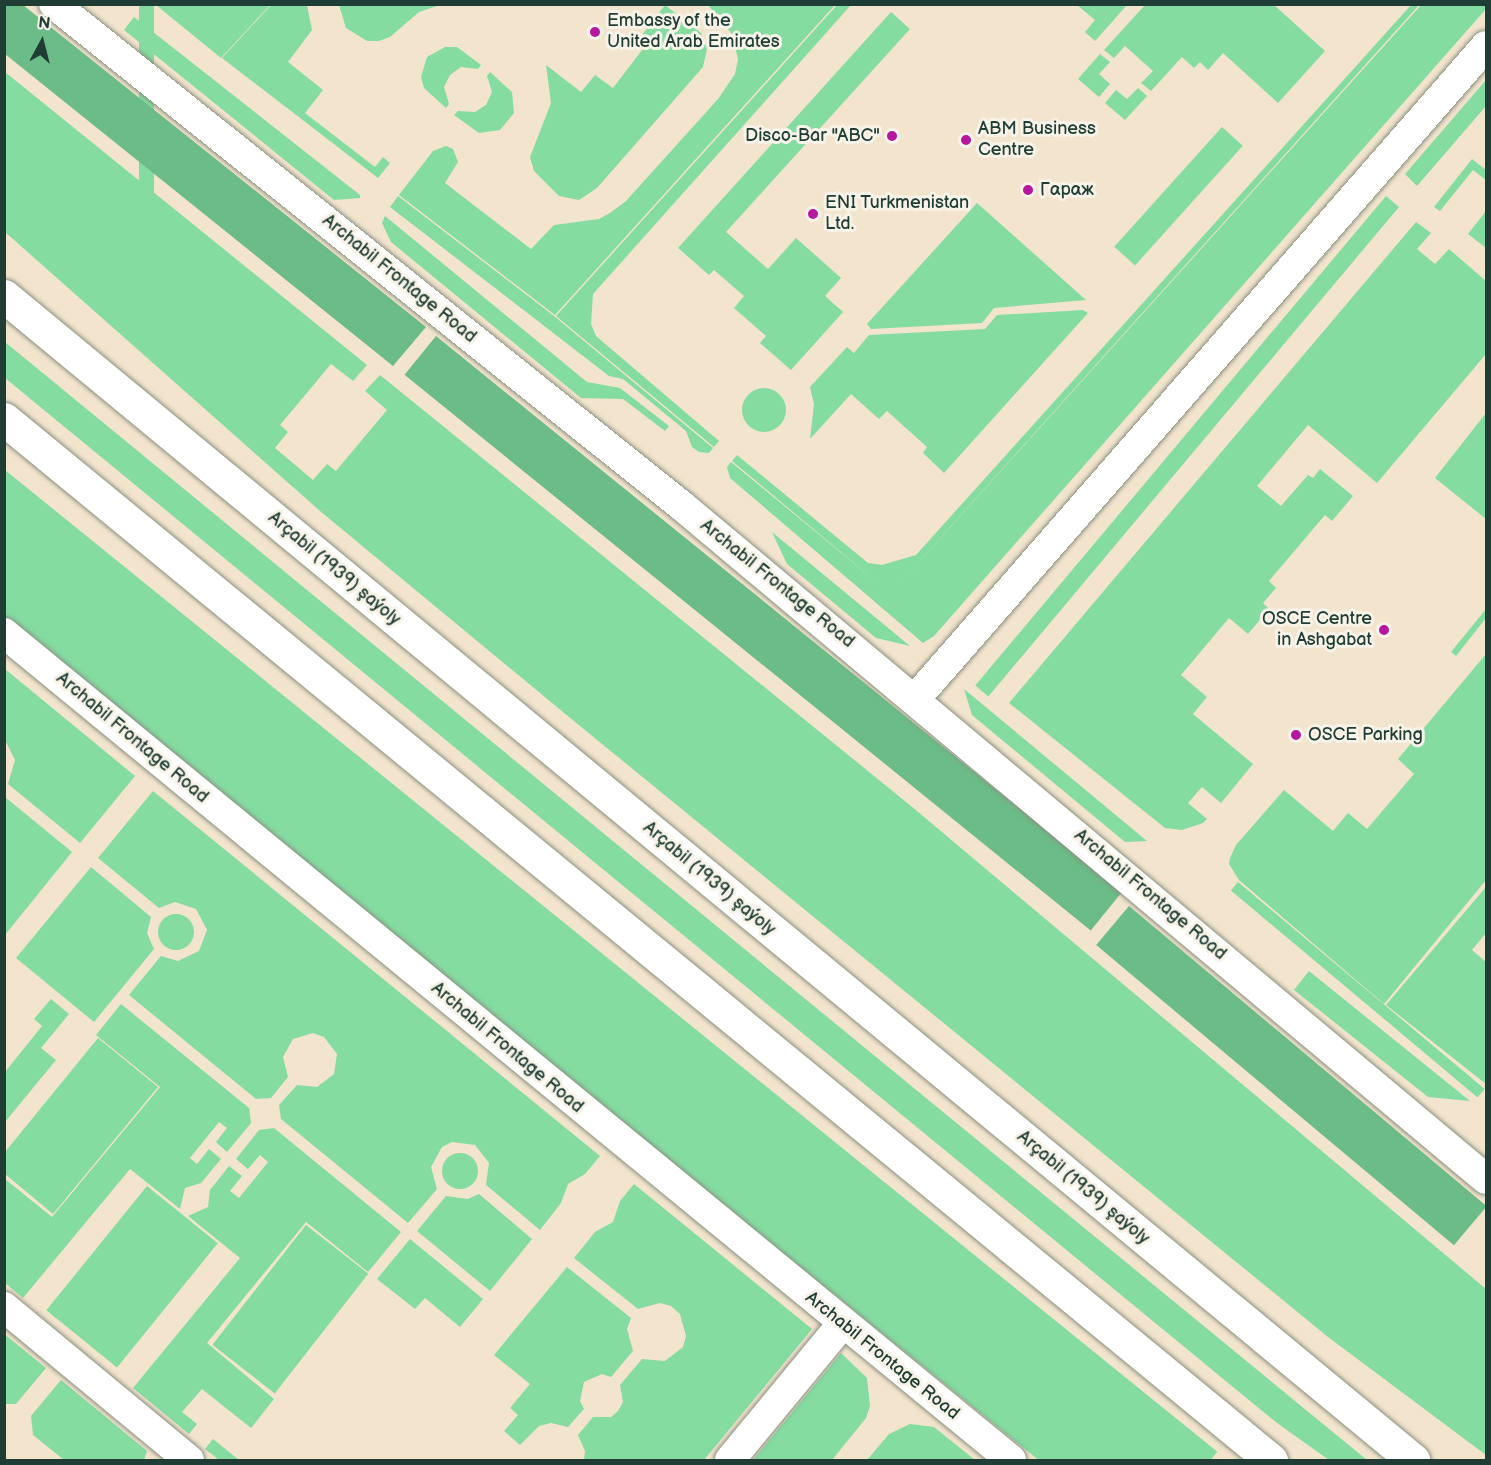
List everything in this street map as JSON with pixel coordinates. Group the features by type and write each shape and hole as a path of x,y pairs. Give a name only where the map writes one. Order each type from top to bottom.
{"main road":[{"name":"Arçabil (1939) şaýoly","path":"4,296 1413,1461"},
{"path":"4,419 1271,1461"},
{"path":"1380,1433 1429,1461"}],"street":[{"name":"Archabil Frontage Road","path":"54,4 682,506 916,698 1486,1179"},
{"path":"916,698 1486,46"},
{"name":"Archabil Frontage Road","path":"4,633 1011,1461"},
{"path":"4,1307 189,1461"},
{"path":"730,1461 842,1324"}],"green space":[{"path":"339,4 440,5 419,12 390,37 379,41 367,41 346,28"},
{"path":"1127,4 1095,41 1085,32 1095,20 1077,5"},
{"path":"4,5 23,5 426,327 393,366 5,54"},
{"path":"139,5 154,5 154,292 139,292"},
{"path":"156,5 270,5 221,58"},
{"path":"271,5 307,5 312,30 288,62 323,90 305,113 375,167 383,157 390,163 378,178 222,58"},
{"path":"665,5 701,33 707,49 703,67 597,188 579,200 559,196 534,171 530,157 551,103 546,65 581,92 595,75 613,88 649,41 642,35"},
{"path":"708,5 835,5 555,315 399,195 433,151 446,146 453,149 458,162 445,183 531,249 554,225 599,219 610,213 626,201 718,99 735,74 738,59 732,34"},
{"path":"837,5 851,5 593,294 591,324 596,336 719,441 714,447 556,316"},
{"path":"1145,5 1274,5 1325,51 1278,103 1223,53 1208,70 1200,62 1194,68 1182,57 1151,91 1141,83 1153,71 1125,46 1114,58 1104,50"},
{"path":"1411,5 1419,5 890,594 1421,5 1486,5 1486,9 934,636 923,643 730,478 727,467 731,462 879,584 732,461 737,455 868,563 882,565 916,555"},
{"path":"891,12 910,29 726,232 768,269 796,238 841,278 825,296 843,312 791,370 760,343 766,336 734,308 744,296 714,270 709,275 678,248"},
{"path":"134,17 360,195 360,198 334,200 124,30"},
{"path":"445,47 457,47 481,65 478,69 461,67 450,75 444,87 449,104 446,108 424,88 421,77 427,57"},
{"path":"1100,54 1110,62 1099,74 1110,84 1099,97 1078,79"},
{"path":"5,72 367,365 353,381 331,364 280,425 288,432 275,448 313,480 327,464 336,471 387,410 365,391 380,375 911,806 1486,1289 1486,1455 1328,1337 569,717 320,511 5,232"},
{"path":"490,72 512,92 514,113 500,130 479,133 454,115 458,111 475,112 486,105 492,92 487,76"},
{"path":"1486,80 1486,106 1417,186 1405,174"},
{"path":"1138,88 1147,96 1125,120 1105,103 1116,90 1127,99"},
{"path":"1222,127 1243,146 1135,265 1114,247"},
{"path":"1472,159 1486,170 1486,180 1473,170 1440,211 1434,207"},
{"path":"398,196 554,316 713,448 709,453 699,452 692,447 686,431 623,379 609,376 390,207"},
{"path":"1386,196 1399,207 988,696 975,686"},
{"path":"977,203 1086,300 994,308 982,323 871,329 867,324"},
{"path":"1486,211 1486,248 1468,234"},
{"path":"385,216 587,382 620,388 669,426 665,431 623,399 581,398 391,242 382,223"},
{"path":"1416,222 1431,233 1417,249 1435,264 1449,249 1486,281 1486,354 1377,483 1308,425 1257,486 1281,506 1308,475 1313,478 1320,469 1353,496 1332,521 1325,515 1269,581 1276,588 1263,603 1269,609 1248,634 1229,618 1181,675 1207,697 1193,714 1253,764 1221,803 1202,787 1188,803 1207,819 1203,823 1182,830 1165,828 1009,703"},
{"path":"1083,310 1088,313 944,473 923,453 927,447 887,411 879,419 851,394 810,439 814,404 810,387 847,347 854,353 869,335 985,329 997,315"},
{"path":"436,336 1122,892 1091,931 405,375"},
{"path":"5,342 1367,1460 1329,1460 1277,1423 5,378"},
{"path":"764,388 779,395 786,410 779,425 764,432 749,425 742,410 749,395"},
{"path":"1486,413 1486,519 1435,478"},
{"path":"5,470 1217,1452 1211,1460 1038,1460 4,622 4,471"},
{"path":"772,532 910,646 876,638 787,564"},
{"path":"1486,609 1486,618 1456,656 1451,652"},
{"path":"1486,654 1486,880 1384,1004 1239,880 1229,864 1230,858 1236,845 1284,790 1333,831 1348,813 1367,829 1414,774 1398,759"},
{"path":"5,669 135,776 80,843 8,784 15,760 5,740"},
{"path":"964,689 1147,841 1125,842 972,715"},
{"path":"153,791 600,1156 585,1174 568,1184 561,1203 540,1230 486,1185 489,1163 475,1145 452,1142 442,1147 431,1167 437,1189 408,1223 281,1119 279,1105 297,1085 317,1087 334,1074 337,1054 324,1037 313,1033 293,1039 283,1057 288,1077 271,1098 256,1099 129,995 161,956 178,961 199,951 207,930 196,909 175,902 159,908 98,858"},
{"path":"5,797 72,852 5,935"},
{"path":"91,867 151,917 147,933 154,949 94,1022 16,958"},
{"path":"1238,882 1485,1089 1478,1097 1231,890"},
{"path":"1486,887 1486,933 1472,950 1486,962 1486,1084 1386,1005"},
{"path":"1129,906 1486,1206 1454,1245 1096,945"},
{"path":"176,914 189,919 194,932 189,945 176,950 163,945 158,932 163,919"},
{"path":"1309,971 1470,1101 1428,1097 1294,990"},
{"path":"51,999 69,1014 41,1048 56,1060 5,1122 5,1072 42,1026 34,1019"},
{"path":"121,1004 249,1108 251,1123 227,1152 216,1142 227,1128 219,1122 190,1158 197,1164 209,1149 221,1159 201,1183 185,1188 180,1209 130,1169 23,1298 5,1283 5,1179 52,1217 160,1087 96,1035"},
{"path":"98,1038 158,1087 53,1214 5,1174 5,1152"},
{"path":"274,1128 401,1232 368,1272 306,1222 207,1343 274,1399 251,1428 202,1389 182,1412 197,1424 189,1434 133,1388 240,1258 188,1216 208,1207 210,1190 229,1166 242,1176 230,1191 239,1198 268,1162 260,1155 248,1169 236,1159 259,1130"},
{"path":"460,1153 473,1158 478,1171 473,1184 460,1189 447,1184 442,1171 447,1158"},
{"path":"634,1184 812,1329 704,1460 584,1460 585,1451 578,1435 593,1417 611,1417 618,1411 623,1402 620,1385 642,1359 665,1361 683,1347 686,1336 680,1314 671,1306 660,1303 638,1309 574,1258 595,1232 613,1222 620,1201"},
{"path":"147,1186 218,1243 117,1368 46,1310"},
{"path":"479,1194 532,1239 490,1291 417,1231 446,1196 468,1199"},
{"path":"306,1225 368,1274 275,1393 212,1345"},
{"path":"410,1239 483,1299 460,1327 425,1298 415,1309 377,1279"},
{"path":"567,1267 631,1318 627,1329 633,1351 611,1377 602,1374 584,1382 580,1401 584,1409 568,1427 551,1423 539,1426 520,1445 504,1431 518,1415 510,1408 530,1384 494,1355"},
{"path":"4,1334 46,1368 16,1404 5,1404"},
{"path":"841,1353 867,1378 870,1406 866,1418 832,1460 753,1460"},
{"path":"61,1380 147,1451 144,1460 64,1460 33,1435 31,1416"},
{"path":"910,1424 934,1427 975,1460 867,1460 889,1434"},
{"path":"213,1439 239,1460 219,1460 205,1449"}],"place":[{"name":"Embassy of the United Arab Emirates","path":"595,32"},
{"name":"Disco-Bar \"ABC\"","path":"892,136"},
{"name":"ABM Business Centre","path":"966,140"},
{"name":"Гараж","path":"1028,190"},
{"name":"ENI Turkmenistan Ltd.","path":"813,214"},
{"name":"OSCE Centre in Ashgabat","path":"1384,630"},
{"name":"OSCE Parking","path":"1296,735"}]}
